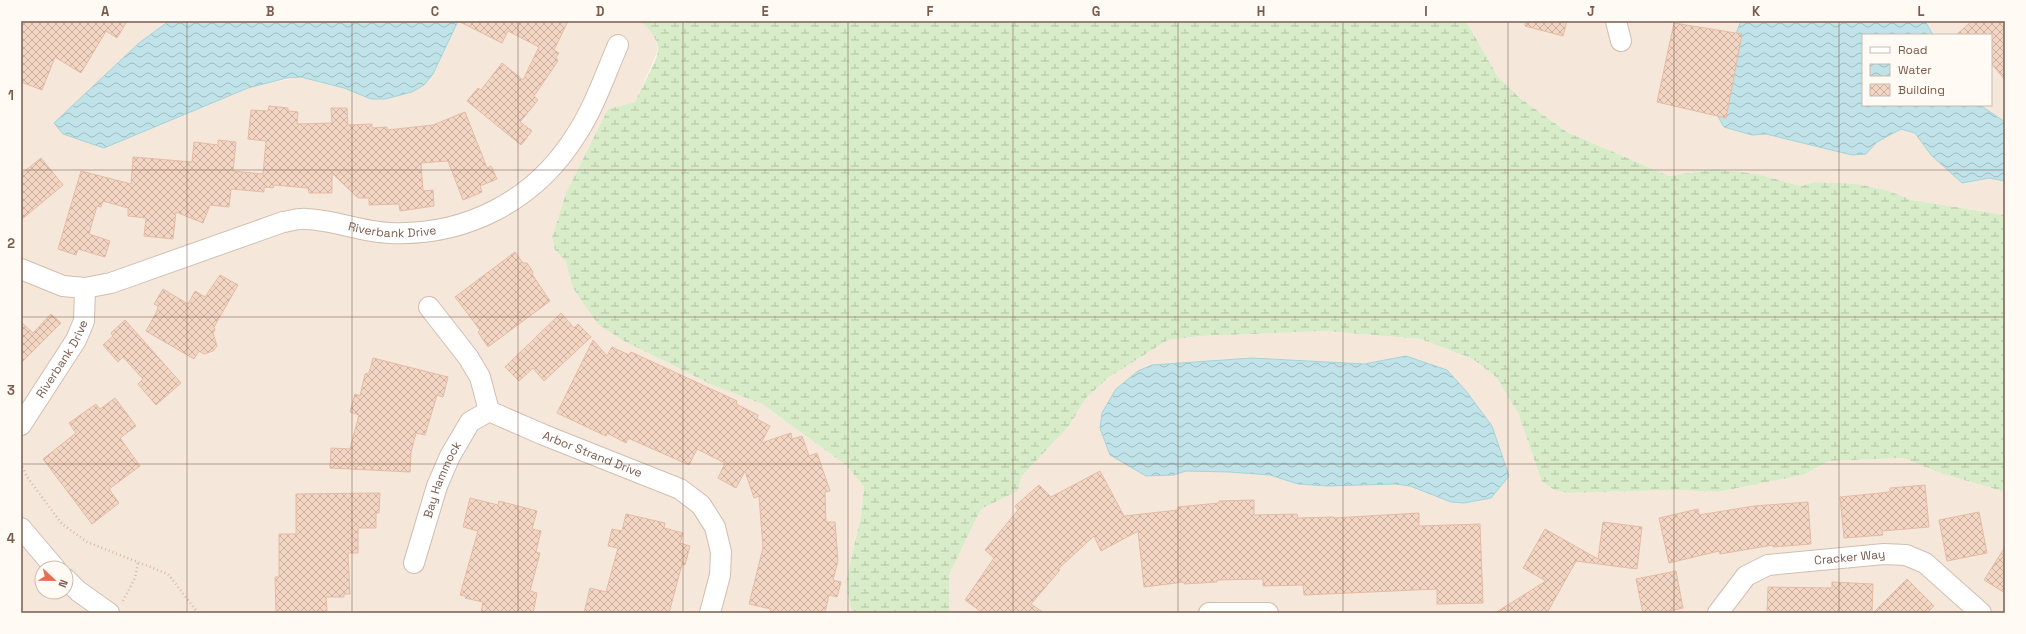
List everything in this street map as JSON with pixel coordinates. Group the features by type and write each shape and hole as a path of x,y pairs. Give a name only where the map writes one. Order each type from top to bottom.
{"street":[{"path":"1616,21 1621,40"},
{"name":"Riverbank Drive","path":"21,269 63,286 86,288 111,283 283,222 305,219 328,221 350,227 387,233 408,234 435,231 461,225 486,216 508,204 529,189 564,153 588,113 618,45"},
{"name":"Riverbank Drive","path":"21,425 76,340 84,321 86,288"},
{"path":"429,307 468,357 480,377 489,411"},
{"name":"Bay Hammock","path":"414,562 437,486 450,456 470,422 489,411"},
{"name":"Arbor Strand Drive","path":"489,411 680,490 701,505 715,527 722,552 720,575 710,613"},
{"path":"21,528 48,560"},
{"name":"Cracker Way","path":"1718,613 1746,576 1768,565 1884,554 1906,554 1925,563 1981,613"},
{"path":"74,587 78,591 116,608"},
{"path":"1209,613 1268,613"}],"path":[{"path":"21,463 27,477 62,524 86,542 168,574 198,613"},
{"path":"116,608 135,578 138,563"}],"shaded area":[{"path":"21,21 169,21 139,43 54,123 301,77 344,88 371,99 433,74 458,21 639,21 645,24 655,37 658,51 635,102 608,109 566,193 552,237 555,250 566,261 622,340 710,384 762,404 846,465 864,487 861,516 847,576 847,591 852,613 21,613"},
{"path":"1466,21 1741,21 1726,58 1752,135 1766,134 1866,154 1877,142 1901,129 1915,133 1931,155 1962,183 1989,178 2005,181 2005,215 1912,200 1886,190 1858,184 1814,182 1801,186 1757,174 1714,169 1669,176 1567,132 1520,98 1498,77"},
{"path":"1925,21 2005,21 2005,122 1981,106 1992,106 1992,34 1932,34"},
{"path":"1325,331 1421,339 1473,359 1496,377 1518,413 1542,482 1554,490 1568,493 1674,490 1718,492 1803,475 1829,461 1903,458 1945,474 2005,492 2005,613 949,613 949,575 981,509 1018,491 1021,477 1069,426 1086,398 1109,377 1168,340 1201,336","holes":["1406,356 1451,502 1410,486 1395,484 1327,486 1298,484 1270,475 1229,472 1186,471 1174,475 1252,358 1364,364"]}],"green space":[{"path":"639,21 1466,21 1498,77 1520,98 1567,132 1669,176 1714,169 1757,174 1801,186 1814,182 1858,184 1886,190 1912,200 2005,215 2005,492 1944,474 1903,458 1829,461 1803,475 1718,492 1674,490 1568,493 1554,490 1542,482 1518,413 1496,377 1473,359 1421,339 1325,331 1201,336 1168,340 1109,377 1086,398 1069,426 1021,477 1018,491 981,509 949,575 949,613 852,613 847,591 847,576 861,516 864,487 846,465 762,404 710,384 622,340 598,324 573,288 566,261 555,250 552,237 566,193 608,109 635,102 657,55 658,47 655,38 646,26"}],"water":[{"path":"169,21 458,21 433,74 424,85 412,92 385,99 371,99 344,88 301,77 287,78 248,88 104,148 63,134 54,123 139,43"},
{"path":"1741,21 1925,21 1932,34 1862,34 1862,106 1981,106 2005,122 2005,181 1989,178 1962,183 1931,155 1915,133 1901,129 1877,142 1866,154 1852,155 1766,134 1752,135 1724,127 1717,115 1726,58"},
{"path":"1406,356 1447,370 1466,391 1492,426 1509,476 1491,498 1464,503 1451,502 1410,486 1395,484 1327,486 1298,484 1270,475 1229,472 1186,471 1174,475 1146,476 1110,455 1100,428 1102,413 1116,389 1138,371 1152,365 1252,358 1364,364"}],"building":[{"path":"21,21 127,21 117,38 106,31 81,73 55,57 42,90 21,82"},
{"path":"458,21 568,21 554,50 559,53 556,57 558,61 534,96 538,100 520,122 532,131 521,145 467,101 478,88 481,90 502,63 523,80 539,47 508,31 502,43"},
{"path":"1525,21 1567,21 1563,36 1525,26"},
{"path":"1972,21 2005,21 2005,80 1992,64 1992,34 1957,34"},
{"path":"1674,23 1742,34 1726,118 1657,102"},
{"path":"269,106 288,108 288,111 298,112 297,124 332,123 331,108 347,108 348,125 372,124 372,128 387,127 387,130 433,125 465,112 487,168 491,166 497,179 480,186 482,192 463,200 448,161 421,163 423,191 433,190 434,206 400,211 399,204 369,205 369,198 358,198 332,173 332,193 309,193 308,188 274,185 273,188 264,187 264,192 231,189 229,207 210,205 203,223 176,212 173,239 144,236 146,218 128,216 128,208 103,201 101,207 97,206 89,234 110,241 105,257 78,249 76,255 58,249 81,171 131,184 133,157 192,162 194,142 218,145 218,140 236,142 233,171 263,174 266,141 248,139 251,110 268,111"},
{"path":"41,158 63,185 21,220 21,174"},
{"path":"515,252 523,263 527,263 533,272 532,274 550,301 488,347 478,332 480,330 455,297"},
{"path":"220,275 238,285 214,327 215,330 213,333 217,346 213,351 204,354 199,351 194,359 146,331 157,311 158,306 154,304 163,289 188,304 195,291 205,297"},
{"path":"561,313 574,328 578,324 591,337 544,381 533,368 519,381 505,367"},
{"path":"51,314 61,323 21,363 21,322 33,333"},
{"path":"125,320 181,383 156,405 138,384 143,379 123,357 118,362 103,345 113,336 111,333"},
{"path":"593,340 607,356 612,347 629,355 631,352 737,401 736,404 758,415 757,419 770,426 761,443 791,433 792,439 802,436 809,456 817,453 830,491 825,492 826,522 835,522 838,561 833,580 841,582 837,597 829,595 825,613 770,613 771,609 749,604 763,548 759,496 754,498 745,471 736,488 718,478 725,463 697,449 689,465 628,438 626,443 607,433 606,436 557,413"},
{"path":"373,358 448,377 443,397 437,395 425,435 416,433 411,452 410,472 330,468 331,448 350,449 359,415 350,412 355,394 360,396 365,374 369,373"},
{"path":"115,398 136,426 120,438 140,466 109,489 119,503 92,524 43,459 76,433 69,423 96,404 100,409"},
{"path":"1100,471 1124,516 1178,510 1178,507 1219,503 1219,501 1254,500 1254,515 1297,514 1298,518 1334,518 1419,513 1419,526 1480,524 1483,603 1437,604 1437,589 1304,595 1303,585 1263,586 1263,579 1217,580 1217,582 1184,584 1184,582 1144,587 1138,531 1101,551 1094,536 1058,569 1060,570 1031,604 1044,613 983,613 965,600 994,558 985,550 1018,510 1015,506 1039,485 1051,497"},
{"path":"1925,485 1929,527 1882,531 1883,535 1844,538 1840,497 1890,492 1890,488"},
{"path":"380,493 379,513 376,513 376,528 358,528 358,553 348,553 350,594 344,594 344,597 326,597 327,611 276,613 275,577 279,577 279,534 296,534 296,494"},
{"path":"470,498 498,505 499,501 537,511 532,529 541,531 536,552 540,553 530,591 537,593 533,613 481,613 483,602 465,598 466,596 460,595 478,531 463,527"},
{"path":"1808,502 1811,544 1773,547 1773,545 1720,554 1719,551 1669,563 1659,518 1698,509 1699,515 1754,506"},
{"path":"1979,512 1987,553 1947,561 1939,520"},
{"path":"626,514 665,523 664,528 683,533 680,543 690,546 685,565 682,564 669,613 584,613 590,588 606,592 618,548 608,546 612,529 622,531"},
{"path":"1603,522 1642,527 1637,569 1576,561 1547,613 1495,613 1546,581 1523,568 1545,529 1598,559"},
{"path":"2005,547 2005,593 1984,580"},
{"path":"1676,571 1683,608 1660,613 1643,613 1636,579"},
{"path":"1907,579 1934,606 1927,613 1873,613"},
{"path":"1832,582 1873,584 1872,613 1767,613 1768,587 1832,588"}]}
